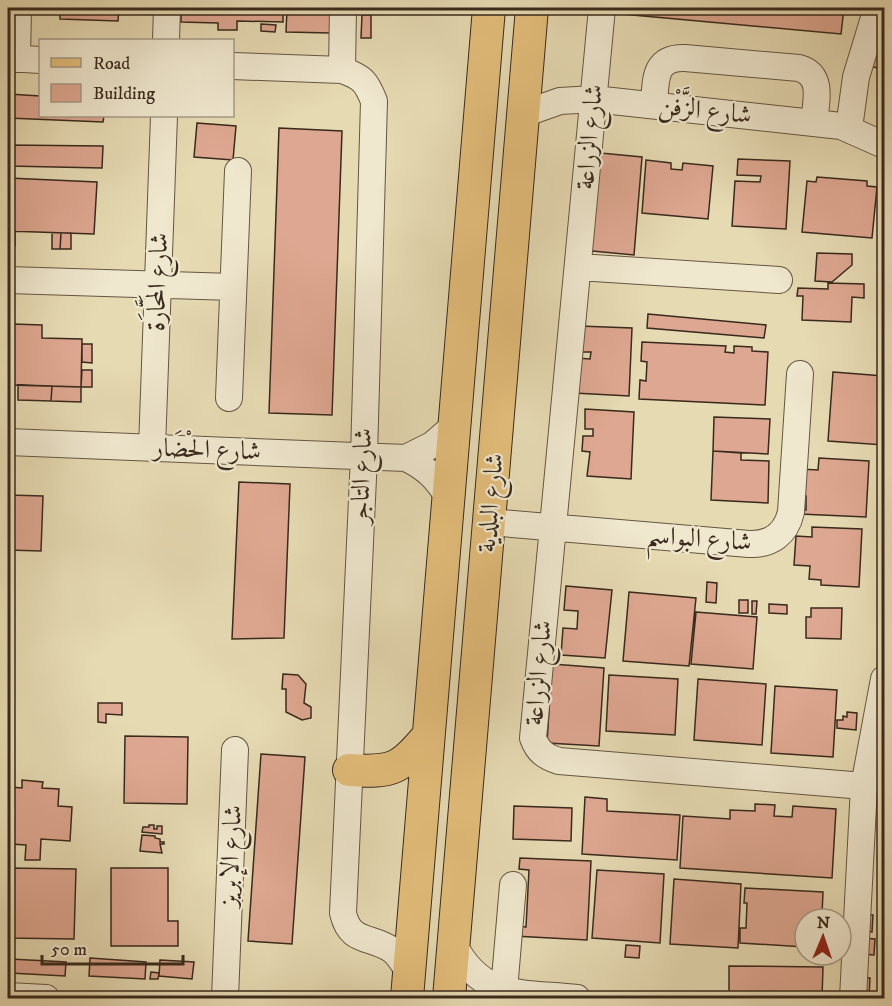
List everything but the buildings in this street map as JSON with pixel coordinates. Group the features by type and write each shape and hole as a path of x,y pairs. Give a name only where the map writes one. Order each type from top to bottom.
{"main road":[{"name":"شارع البلدية","path":"408,985 489,8"},
{"name":"شارع البلدية","path":"449,999 532,8"},
{"path":"349,770 374,772 388,770 402,764 428,736"}],"street":[{"path":"18,8 22,59"},
{"path":"166,39 168,8"},
{"path":"342,70 343,8"},
{"name":"شارع الزراعة","path":"602,8 533,729 536,746 542,753 560,762 864,786"},
{"path":"849,128 856,77 877,8"},
{"path":"654,105 656,76 659,69 669,60 685,58 799,68 810,73 816,85 814,122"},
{"name":"شارع التاجر","path":"234,66 342,70 356,75 368,85 374,101 364,456 342,913 345,924 352,933 394,951 408,985"},
{"name":"شارع الزَّفْن","path":"523,114 560,101 594,99 814,122 849,128 885,145"},
{"name":"شارع المَحَّارَة","path":"152,448 164,117"},
{"path":"229,398 238,171"},
{"path":"578,267 779,280"},
{"path":"8,280 233,287"},
{"name":"شارع البواسم","path":"489,522 749,544 768,542 784,530 791,512 800,374"},
{"name":"شارع الحْضَار","path":"8,442 406,458 432,445 454,426"},
{"path":"406,458 435,477 448,497"},
{"path":"853,999 864,786 885,679"},
{"name":"شارع الإبريز","path":"225,999 235,750"},
{"path":"500,989 513,885"},
{"path":"454,945 463,961 475,975 500,989 577,999"},
{"path":"468,999 500,989"},
{"path":"8,996 46,999"}]}
